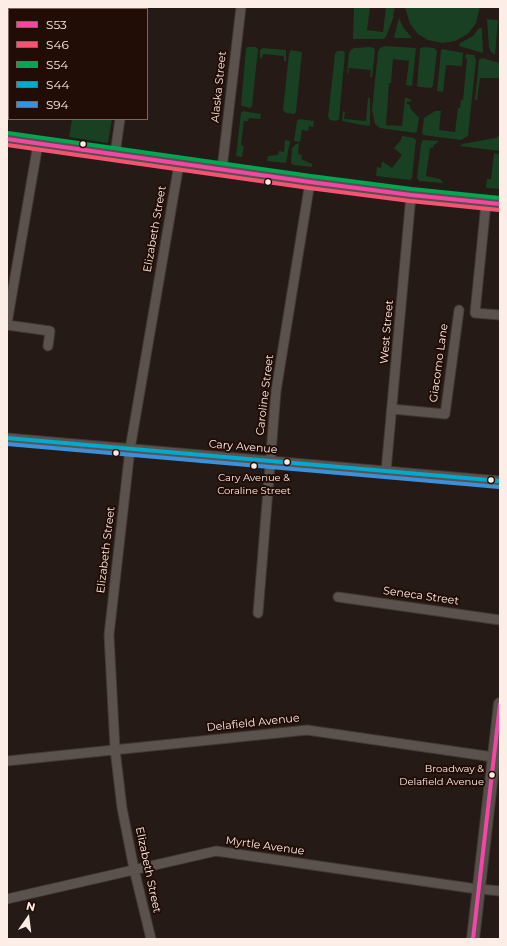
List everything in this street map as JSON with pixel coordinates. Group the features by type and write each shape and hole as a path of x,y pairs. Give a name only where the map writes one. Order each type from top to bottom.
{"street":[{"name":"Alaska Street","path":"222,169 240,7"},
{"path":"115,154 120,120"},
{"path":"7,139 310,182 411,195 500,204"},
{"path":"38,144 7,324 50,331 48,346"},
{"name":"Elizabeth Street","path":"151,939 134,869 122,808 115,749 109,635 130,449 178,164"},
{"name":"Caroline Street","path":"258,613 276,391 310,182"},
{"name":"West Street","path":"386,472 411,195"},
{"path":"486,203 475,313 500,315"},
{"name":"Giacomo Lane","path":"392,409 445,414 459,310"},
{"name":"Cary Avenue","path":"7,438 500,482"},
{"name":"Seneca Street","path":"338,597 500,620"},
{"path":"473,939 497,758 500,704"},
{"name":"Delafield Avenue","path":"7,761 307,730 497,758"},
{"name":"Myrtle Avenue","path":"7,899 216,851 479,890 500,891"}],"green space":[{"path":"354,7 370,7 367,30 383,32 386,7 395,7 394,16 386,37 383,39 353,39"},
{"path":"405,7 480,7 476,23 468,34 455,41 442,43 428,40 418,34 410,24"},
{"path":"399,18 403,27 412,38 394,37"},
{"path":"487,19 498,20 495,55 491,52 489,47"},
{"path":"479,28 482,29 483,53 459,46 460,43 473,36"},
{"path":"385,46 416,48 412,86 406,85 409,61 393,59 391,83 389,83 386,125 402,126 405,98 407,98 411,100 411,102 407,101 407,104 410,105 410,108 419,118 417,131 415,133 380,128 375,124 372,110 378,52 380,48"},
{"path":"247,47 256,47 258,49 252,106 250,108 241,105"},
{"path":"423,47 434,48 437,51 433,86 431,88 417,86 420,49"},
{"path":"263,48 286,50 286,61 284,61 284,56 263,54 262,58 260,58 260,50"},
{"path":"354,48 374,48 375,51 372,77 370,77 371,70 349,68 347,74 349,53 351,50"},
{"path":"442,49 463,53 462,66 446,65 443,92 437,91"},
{"path":"291,50 302,52 296,112 294,114 286,113 283,110 289,54"},
{"path":"337,51 344,51 345,53 339,119 336,121 330,120 328,117 335,54"},
{"path":"466,54 474,55 476,60 468,136 461,140 423,135 424,118 435,111 441,111 439,130 455,132 458,108 460,108 461,100 463,100 467,59 465,57"},
{"path":"482,58 500,63 500,78 480,78 477,100 475,100 479,60"},
{"path":"368,98 370,98 370,125 368,126 342,121 343,111 345,112 344,119 366,121"},
{"path":"243,111 261,114 260,119 249,118 248,121 244,121 241,145 244,146 242,157 236,156 241,113"},
{"path":"300,119 314,121 313,127 309,126 308,131 302,130 300,142 294,141 297,121"},
{"path":"72,120 112,120 108,143 69,137"},
{"path":"500,135 500,151 460,146 462,144 496,138"},
{"path":"402,136 414,138 416,140 412,178 410,180 376,176 377,167 381,168 382,161 392,168 402,155 394,148 401,140"},
{"path":"285,140 290,141 286,163 267,161 268,156 278,155 279,151 284,152"},
{"path":"423,140 439,141 433,146 433,148 430,148 426,176 440,179 443,183 419,181 417,178 421,144"},
{"path":"299,143 298,154 302,155 301,159 312,164 312,167 293,165 291,163 292,148"},
{"path":"494,153 500,154 500,189 486,188 487,179 491,179"}],"transit line":[{"name":"S54","path":"8,133 311,176 412,189 500,198"},
{"name":"S53","path":"7,139 310,182 411,195 500,204"},
{"name":"S46","path":"7,145 309,188 410,201 499,210"},
{"name":"S44","path":"7,438 500,481"},
{"name":"S94","path":"7,444 499,487"},
{"name":"S53","path":"473,939 500,704"}],"place":[{"name":"Cary Avenue & Coraline Street","path":"254,466"},
{"name":"Broadway & Delafield Avenue","path":"492,775"}]}
